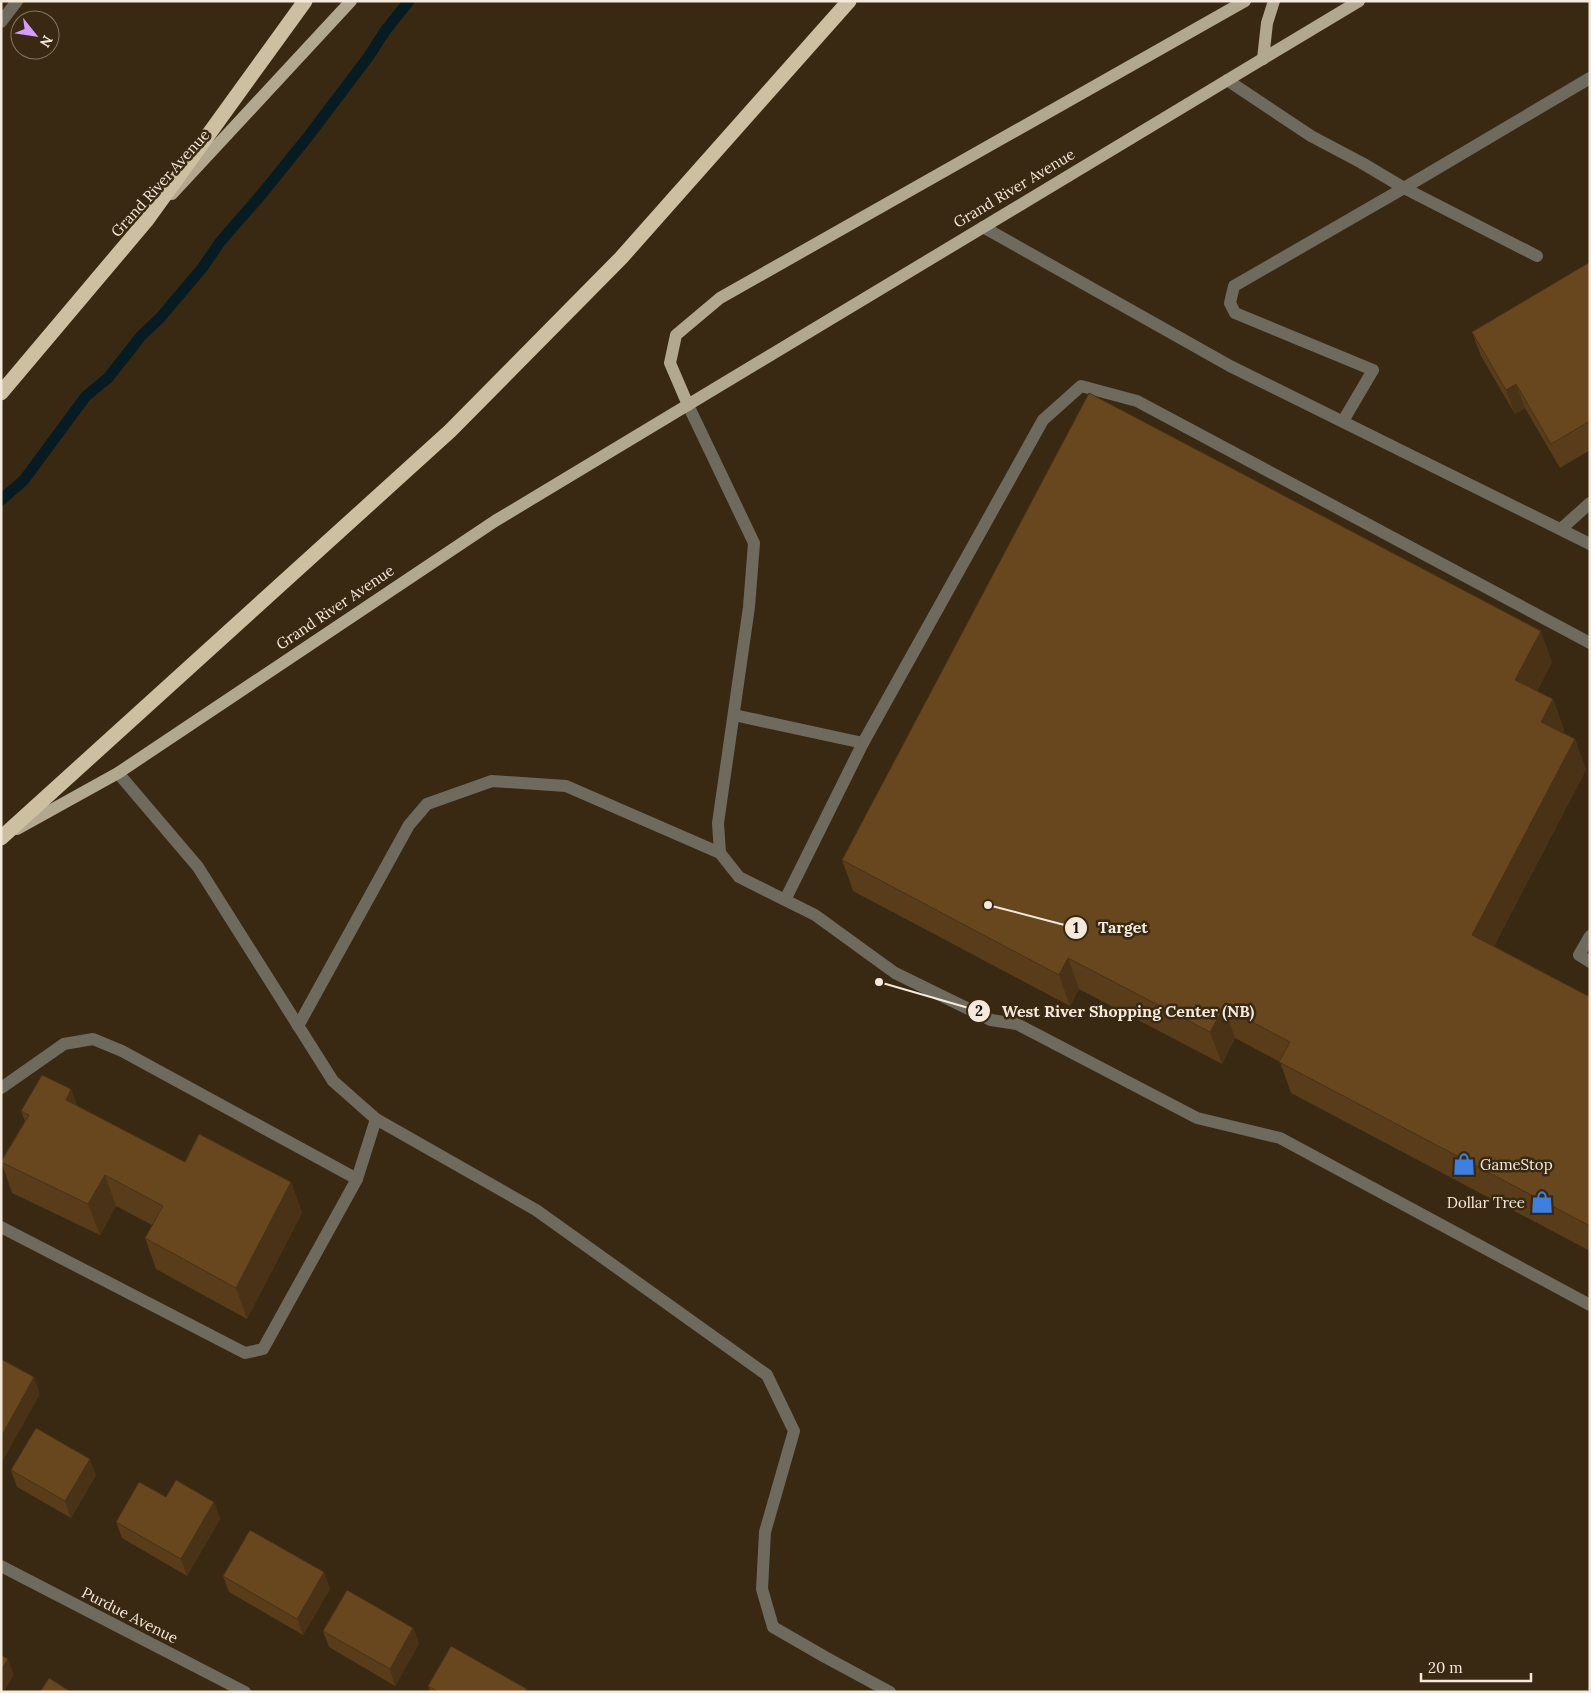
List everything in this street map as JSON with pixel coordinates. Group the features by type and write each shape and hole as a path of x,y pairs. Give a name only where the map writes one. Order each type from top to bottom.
{"highway":[{"path":"146,221 306,1"},
{"path":"4,837 450,431 621,258 849,1"},
{"name":"Grand River Avenue","path":"1,393 146,221"}],"main road":[{"name":"Grand River Avenue","path":"146,221 351,1"},
{"path":"688,405 670,363 676,335 720,298 1245,1"},
{"path":"1263,59 1267,23 1274,1"},
{"name":"Grand River Avenue","path":"4,837 118,774 495,521 1358,1"}],"street":[{"path":"1,22 17,1"},
{"path":"1343,421 1373,370 1235,313 1230,303 1234,286 1590,78"},
{"path":"1227,80 1311,136 1404,188 1537,256"},
{"path":"983,227 1230,366 1590,544"},
{"path":"785,900 863,743 1044,420 1080,386 1136,401 1590,643"},
{"path":"688,405 754,543 749,607 718,823 720,853"},
{"path":"1561,529 1590,503"},
{"path":"734,715 863,743"},
{"path":"118,774 198,868 333,1081 376,1119 536,1210 766,1375 794,1431 765,1532 762,1590 773,1627 890,1692"},
{"path":"298,1026 409,825 427,804 492,781 566,786 720,853 739,877 815,915 895,973 991,1020 1017,1024 1197,1118 1280,1138 1590,1305"},
{"path":"1590,936 1579,956 1590,962"},
{"path":"1,1088 64,1044 93,1039 122,1051 357,1179"},
{"path":"1,1227 245,1353 263,1349 357,1179 376,1119"},
{"name":"Purdue Avenue","path":"1,1566 244,1692"}],"building":[{"path":"1590,262 1590,421 1551,444 1516,384 1506,390 1472,332"},
{"path":"1089,393 1541,631 1515,680 1553,699 1541,722 1575,739 1472,935 1590,997 1590,1226 1279,1062 1290,1042 1224,1007 1210,1032 1068,958 1059,975 842,860"},
{"path":"42,1075 71,1089 66,1100 185,1162 199,1134 291,1182 236,1288 145,1238 163,1206 105,1175 88,1204 1,1162 29,1115 21,1111"},
{"path":"1,1359 34,1377 1,1437"},
{"path":"36,1428 90,1459 65,1501 11,1470"},
{"path":"176,1480 214,1502 181,1559 116,1522 139,1482 166,1497"},
{"path":"250,1530 324,1572 297,1619 223,1576"},
{"path":"347,1590 413,1628 390,1669 323,1631"},
{"path":"451,1646 527,1689 525,1692 438,1692 428,1686"},
{"path":"1,1655 8,1659 1,1670"},
{"path":"49,1678 71,1692 40,1692"}],"waterway":[{"path":"1,500 24,480 86,396 108,378 141,336 160,318 203,267 220,242 307,138 409,1"}],"place":[{"name":"Target","path":"988,905"},
{"name":"West River Shopping Center (NB)","path":"879,982"},
{"name":"GameStop","path":"1464,1164"},
{"name":"Dollar Tree","path":"1542,1202"}]}
